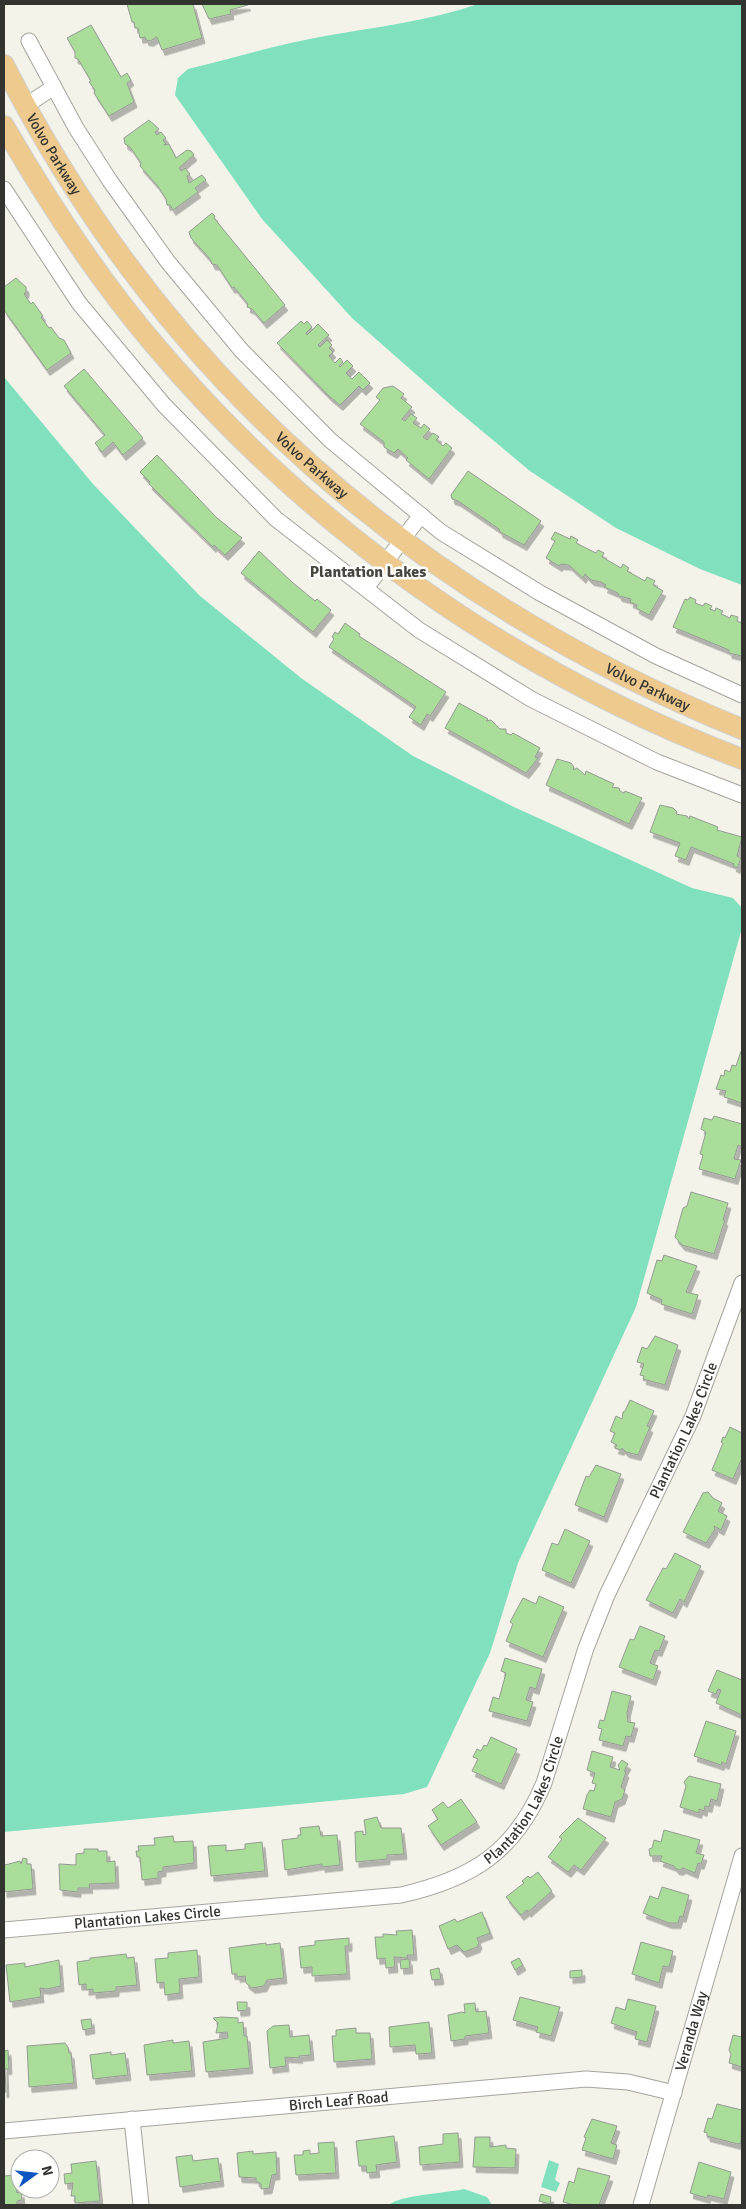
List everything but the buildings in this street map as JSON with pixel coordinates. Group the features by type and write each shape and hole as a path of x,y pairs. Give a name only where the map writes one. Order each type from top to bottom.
{"main road":[{"name":"Volvo Parkway","path":"4,65 54,156 113,245 191,344 271,429 357,506 402,541 486,600 552,639 638,684 742,729"},
{"name":"Volvo Parkway","path":"4,126 45,195 82,251 153,344 232,429 311,504 385,563 461,616 559,676 665,728 742,759"}],"street":[{"path":"29,41 76,128 116,189 168,262 241,350 330,440 441,532 540,594 656,656 742,695"},
{"path":"25,106 54,88"},
{"path":"4,189 79,303 164,405 276,519 420,630 531,699 657,762 742,795"},
{"path":"366,588 421,515"},
{"name":"Plantation Lakes Circle","path":"4,1930 401,1895 445,1883 461,1876 495,1854 524,1822 538,1796 586,1648 607,1595 693,1416 742,1283"},
{"name":"Veranda Way","path":"641,2205 742,1856"},
{"name":"Birch Leaf Road","path":"4,2131 586,2079 628,2082 674,2093"},
{"path":"132,2119 141,2205"}],"shaded area":[{"path":"478,4 742,4 742,585 700,569 616,528 530,471 452,406 352,318 262,219 175,95 178,78 188,69 291,43 421,19"},
{"path":"4,377 93,484 200,596 301,678 413,756 514,807 692,888 733,898 742,908 742,928 636,1307 518,1563 490,1653 427,1787 404,1794 4,1832"},
{"path":"549,2160 559,2164 555,2180 560,2183 556,2192 541,2187"},
{"path":"464,2189 487,2197 492,2205 389,2205 403,2199"}],"district":[{"name":"Plantation Lakes","path":"368,571"}]}
